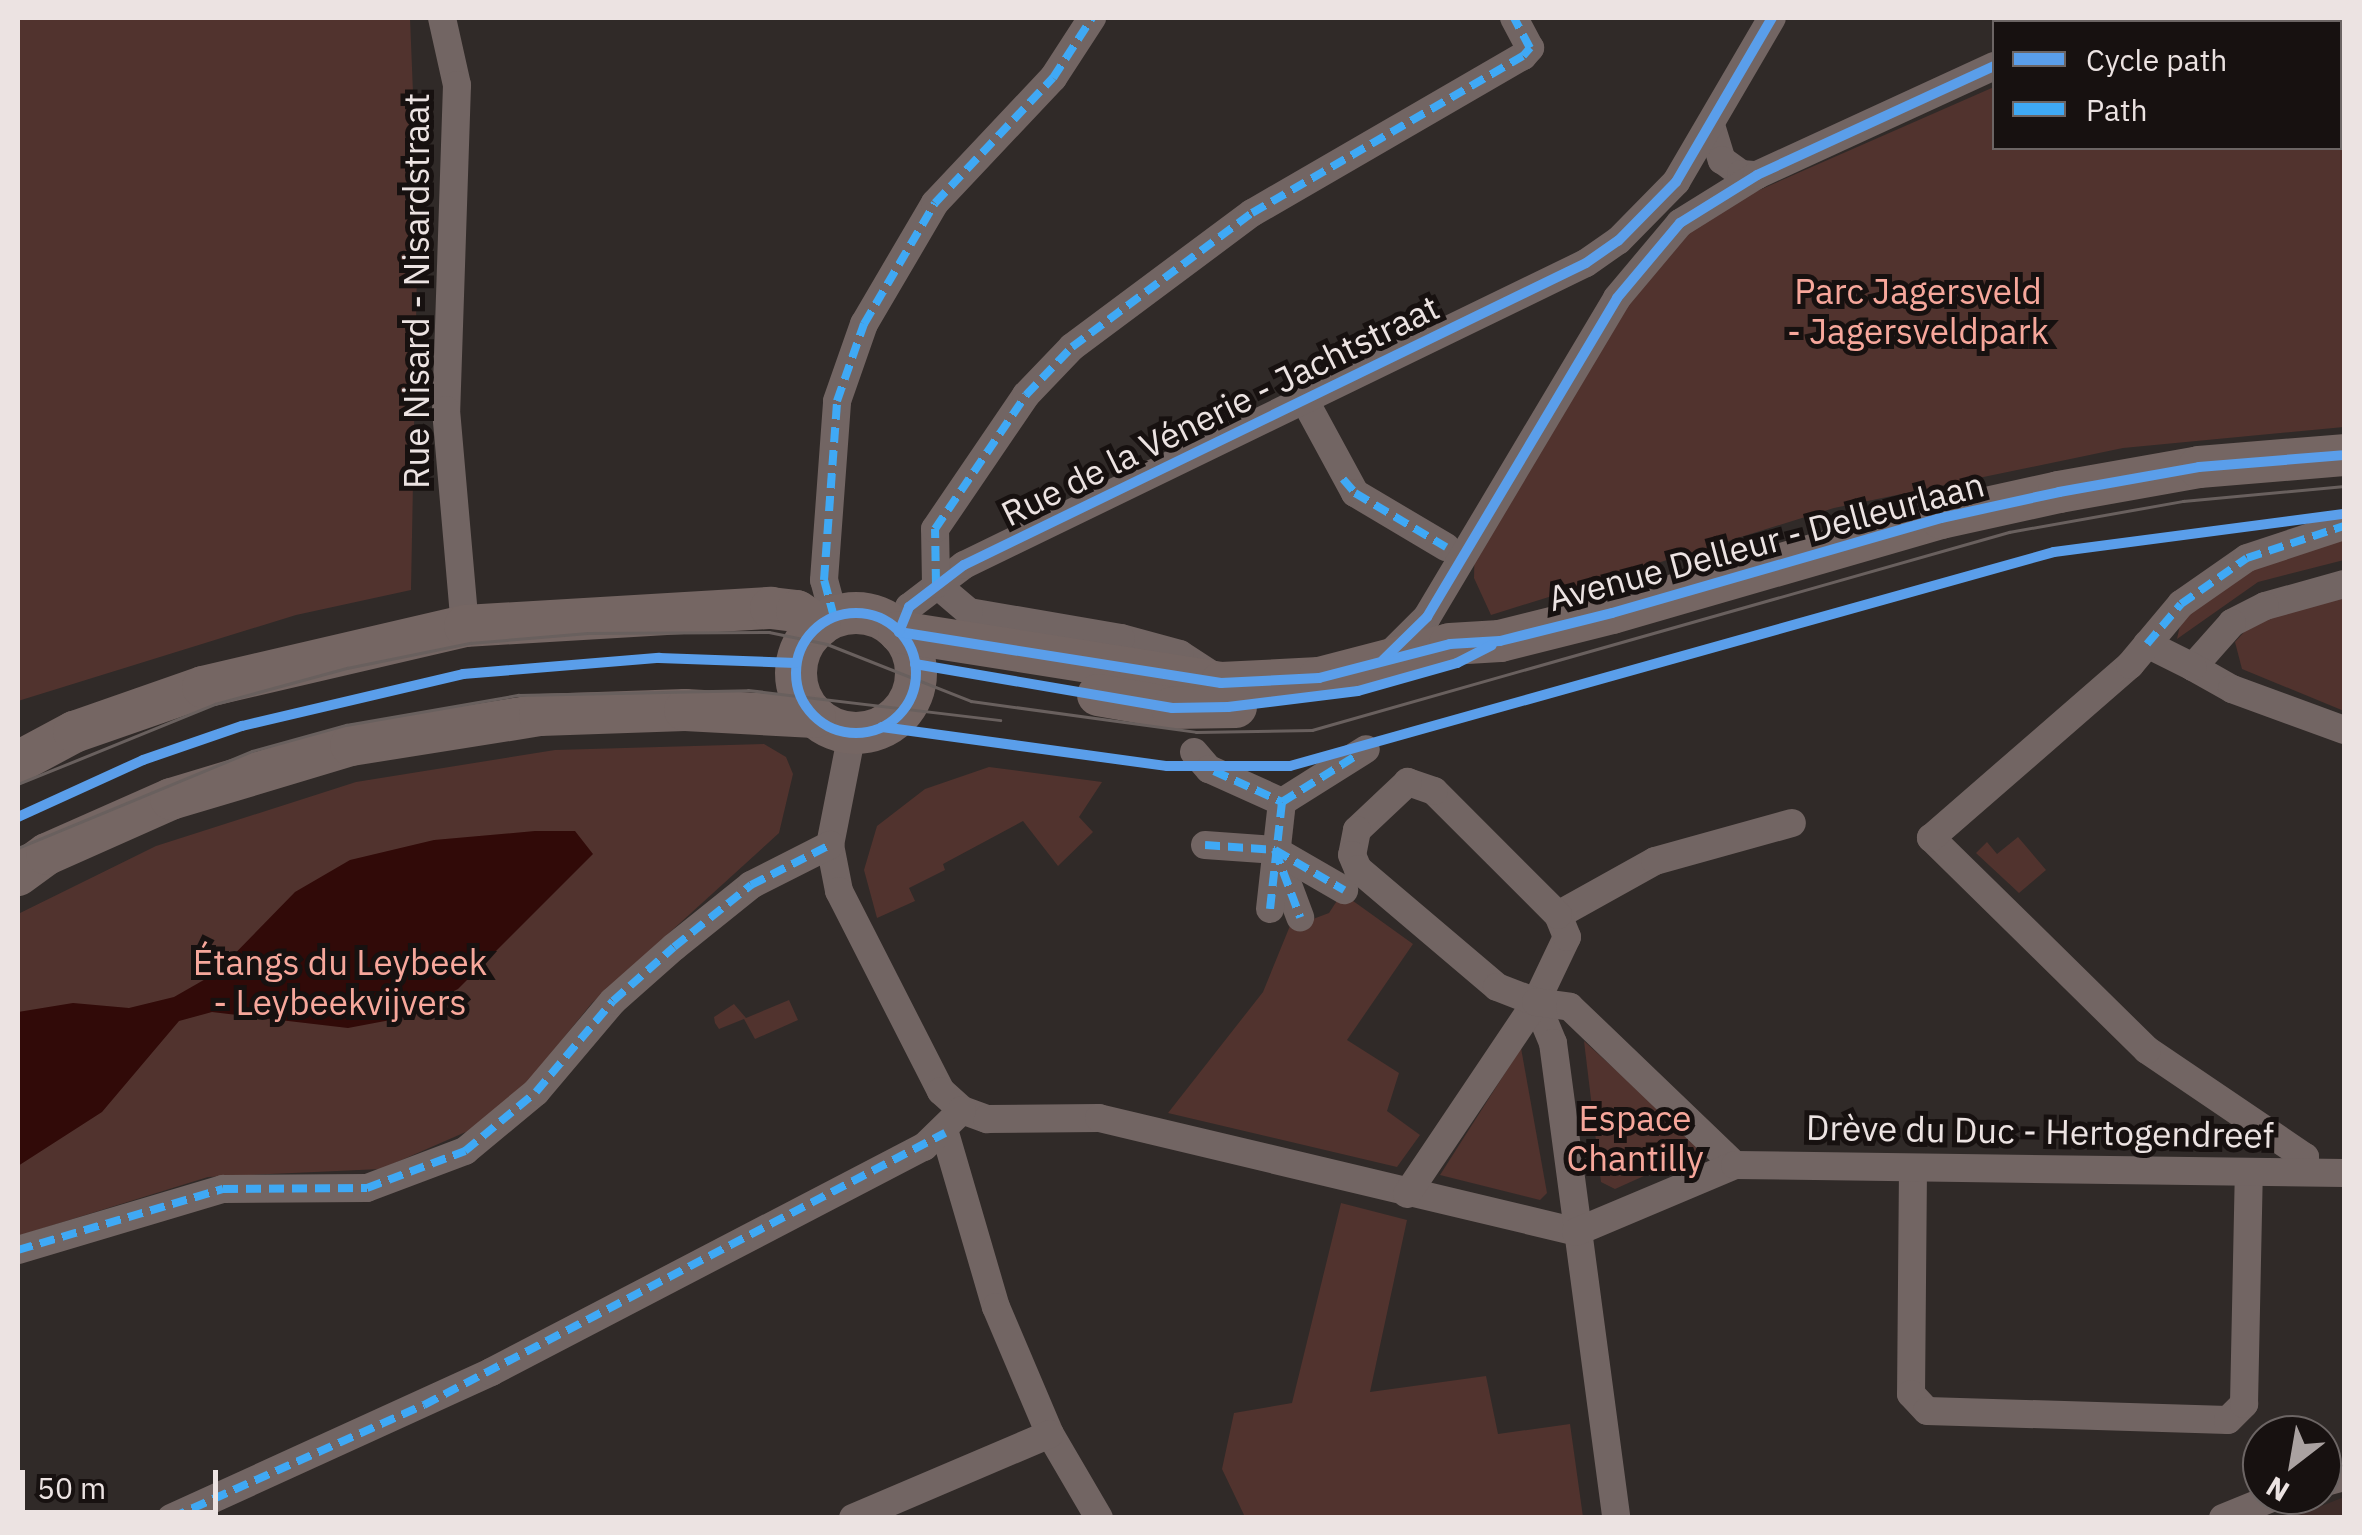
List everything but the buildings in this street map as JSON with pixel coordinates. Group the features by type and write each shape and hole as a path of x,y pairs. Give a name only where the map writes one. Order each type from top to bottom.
{"main road":[{"name":"Avenue Delleur - Delleurlaan","path":"1500,641 1941,518 2058,492 2199,468 2344,455"},
{"path":"18,762 74,732 202,687 465,626 771,608 797,611 826,621 866,614 907,648 1172,708 1228,708 1358,691 1457,663 1500,641"},
{"path":"826,621 801,648 796,671 802,700 834,727"},
{"path":"907,648 1221,683 1319,678 1450,644 1500,641"},
{"path":"18,875 47,854 171,799 352,744 540,714 685,710 876,730 901,713 914,692 907,648"}],"street":[{"name":"Rue Nisard - Nisardstraat","path":"442,18 456,86 446,410 465,626"},
{"path":"826,621 824,580 837,401 864,324 935,204 1053,78 1092,18"},
{"path":"1221,683 1180,654 969,612 936,584 935,529 1026,395 1072,347 1252,213 1523,56 1530,48 1514,18"},
{"name":"Rue de la Vénerie - Jachtstraat","path":"907,648 909,607 936,584 1586,263 1661,201 1711,125 1772,18"},
{"path":"1380,664 1427,617 1617,298 1680,224 1757,175 1992,67"},
{"path":"1711,125 1722,160 1741,174 1757,175"},
{"path":"1586,263 1606,276 1617,298"},
{"path":"1304,399 1354,493 1446,547"},
{"path":"2305,1172 2305,1156 2147,1050 1931,838 2147,644 2182,604 2247,558 2344,526"},
{"path":"2193,667 2232,623 2265,606 2344,584"},
{"path":"2147,644 2232,690 2344,730"},
{"path":"834,727 822,848 839,892 941,1091 962,1110 987,1119 1076,1115 1165,1132 1407,1194 1576,1232"},
{"path":"1270,909 1282,802 1366,749"},
{"path":"1194,752 1210,769 1282,802"},
{"path":"1407,1194 1536,1002 1567,937 1550,906 1420,782 1397,786 1352,841 1358,870 1455,956 1498,987 1536,1002 1570,1008 1735,1165"},
{"path":"1550,906 1654,862 1792,822"},
{"path":"1205,845 1274,850 1344,890"},
{"path":"18,1250 223,1188 367,1188 465,1150 536,1092 613,1001 674,947 751,885 822,848"},
{"path":"1274,850 1300,917"},
{"path":"1536,1002 1553,1042 1616,1518"},
{"path":"170,1518 424,1405 945,1133 962,1110"},
{"path":"945,1133 996,1307 1050,1434 1099,1518"},
{"name":"Drève du Duc - Hertogendreef","path":"1576,1232 1735,1165 2344,1173"},
{"path":"1913,1168 1911,1394 1927,1410 2228,1420 2244,1404 2249,1172"},
{"path":"853,1518 1050,1434"}],"shaded area":[{"path":"575,831 593,854 458,989 401,1018 348,1028 212,1012 179,1021 102,1112 18,1166 18,1012 73,1003 129,1008 174,997 216,973 295,892 350,860 434,840"},
{"path":"2342,1498 2344,1517 2287,1517 2342,1515"}],"green space":[{"path":"18,18 410,18 418,217 411,590 296,615 18,701"},
{"name":"Parc Jagersveld - Jagersveldpark","path":"2344,18 2344,427 2123,448 1834,508 1491,615 1474,578 1475,534 1635,283 1707,213 1992,88 1992,150 2342,150 2342,20 2142,20"},
{"path":"2344,538 2344,560 2258,582 2177,639 2182,616 2236,572"},
{"path":"2344,594 2344,711 2242,669 2235,642 2253,622"},
{"name":"Étangs du Leybeek - Leybeekvijvers","path":"764,744 786,757 793,774 779,833 592,1003 526,1084 468,1131 381,1169 208,1177 18,1236 18,914 156,846 356,782 555,750"},
{"path":"989,767 1102,782 1079,817 1093,832 1058,866 1023,821 943,864 945,870 909,888 915,901 877,918 864,870 877,826 925,789"},
{"path":"2018,837 2046,870 2019,893 1976,853 1987,842 1997,854"},
{"path":"1342,893 1413,944 1347,1040 1399,1073 1387,1111 1420,1135 1397,1167 1168,1113 1263,992 1294,916 1313,919 1329,913"},
{"path":"789,1000 798,1020 755,1039 744,1019 719,1029 715,1023 714,1017 734,1004 746,1018"},
{"name":"Espace Chantilly","path":"1584,1041 1697,1144 1695,1153 1615,1189 1601,1182"},
{"path":"1521,1048 1547,1193 1540,1200 1440,1175"},
{"path":"1341,1203 1407,1220 1370,1392 1486,1376 1498,1434 1570,1424 1583,1517 1245,1517 1222,1469 1234,1413 1292,1403"}],"tram line":[{"path":"18,784 215,704 347,668 470,643 588,633 769,632 827,644 971,701 1196,732 1312,730 2009,532 2183,501 2344,486"},
{"path":"18,848 252,751 346,725 518,695 748,690 1000,720"}],"marked path":[{"path":"834,617 824,580 837,401 864,324 935,203 1053,78 1092,18"},
{"path":"936,584 935,529 1026,395 1072,347 1252,213 1523,56 1530,48 1514,18"},
{"path":"1343,479 1355,493 1446,547"},
{"path":"2147,644 2181,604 2247,558 2344,526"},
{"path":"1270,909 1282,802 1354,757"},
{"path":"1214,771 1282,802"},
{"path":"18,1250 223,1189 367,1188 465,1151 536,1092 613,1001 674,947 751,885 830,845"},
{"path":"1205,845 1275,850 1300,917"},
{"path":"1275,850 1344,890"},
{"path":"171,1518 424,1405 945,1133"}],"cycle path":[{"path":"899,632 909,607 964,565 1586,263 1618,241 1676,182 1772,18"},
{"path":"1383,660 1427,617 1617,298 1680,223 1757,175 1992,67"},
{"path":"899,632 1221,683 1319,678 1450,644 1500,641 1612,613 1941,518 2059,492 2199,467 2344,455"},
{"path":"882,727 1167,766 1290,766 2054,552 2344,514"},
{"path":"856,613 879,617 899,630 912,650 916,673 912,696 899,716 879,729 856,733 833,729 813,716 800,696 796,673 800,650 813,630 833,617 856,613"},
{"path":"915,664 1172,708 1228,707 1358,691 1457,663 1492,645"},
{"path":"18,817 143,760 242,726 463,674 659,658 796,663"}]}
